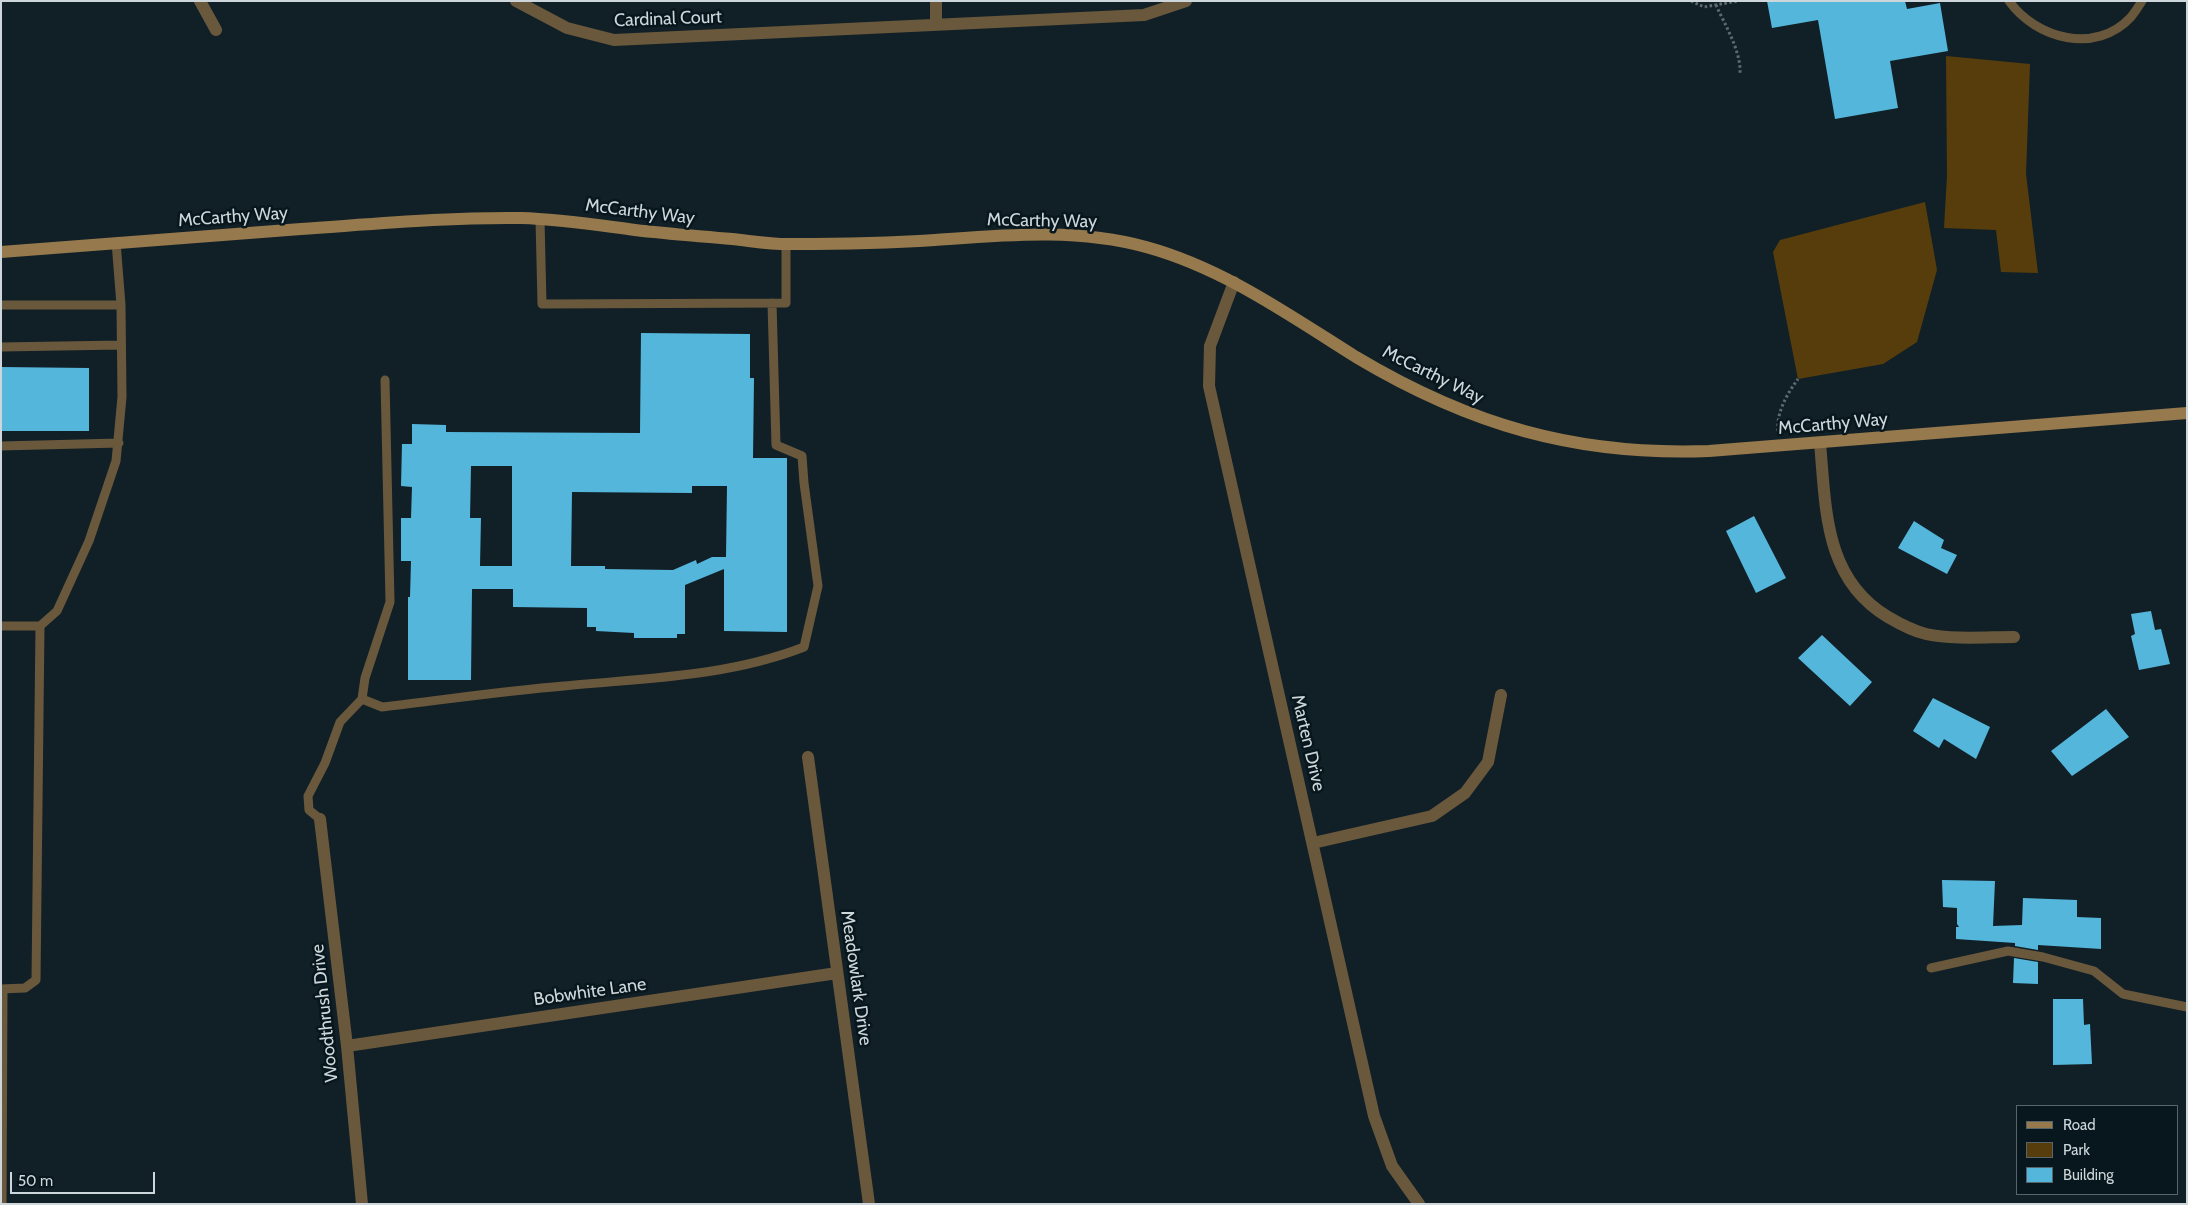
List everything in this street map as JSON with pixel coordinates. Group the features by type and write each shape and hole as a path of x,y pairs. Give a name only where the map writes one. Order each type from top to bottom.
{"street":[{"path":"200,1 216,30"},
{"name":"Cardinal Court","path":"516,1 566,28 614,40 1144,16 1186,1"},
{"path":"936,1 936,24"},
{"name":"McCarthy Way","path":"1,252 116,242 423,221 500,218 540,218 786,244 887,243 1016,234 1088,236 1146,247 1234,282 1265,298 1397,380 1456,408 1506,427 1555,440 1624,450 1690,452 1780,447 2187,412"},
{"name":"Marten Drive","path":"1234,282 1210,346 1208,386 1374,1116 1392,1166 1419,1204"},
{"path":"1820,443 1826,514 1834,548 1847,577 1868,602 1895,621 1925,634 1955,637 2014,637"},
{"path":"1313,843 1432,816 1465,793 1488,762 1501,695"},
{"name":"Meadowlark Drive","path":"808,757 869,1204"},
{"name":"Woodthrush Drive","path":"320,819 347,1046 362,1204"},
{"name":"Bobwhite Lane","path":"347,1046 838,973"}],"lane":[{"path":"2009,1 2033,25 2050,34 2066,38 2087,39 2114,30 2131,18 2142,1"},
{"path":"540,218 542,304 786,303 786,244"},
{"path":"1,626 40,626 57,611 89,541 116,461 122,398 121,305 116,242"},
{"path":"362,699 382,707 562,686 707,673 774,658 804,647 818,586 802,456 776,445 772,303"},
{"path":"1,305 121,305"},
{"path":"1,347 121,345"},
{"path":"320,819 309,810 308,796 325,763 340,722 362,699 365,678 390,602 385,380"},
{"path":"1,446 119,443"},
{"path":"2,1203 2,989 25,988 36,980 40,626"},
{"path":"1931,968 2008,951 2043,957 2094,971 2123,994 2187,1007"}],"path":[{"path":"1691,1 1704,7 1738,1"},
{"path":"1716,5 1734,46 1740,66 1740,73"},
{"path":"1780,447 1777,419 1790,389 1798,380"}],"green space":[{"path":"1946,56 2030,64 2026,174 2038,273 2001,272 1996,230 1944,228 1947,176"},
{"path":"1925,202 1937,270 1917,342 1883,364 1798,379 1773,252 1780,240"}],"building":[{"path":"1767,1 1905,1 1907,9 1940,3 1948,51 1890,61 1898,108 1835,119 1818,20 1772,28"},
{"path":"641,333 750,334 750,378 754,378 753,458 787,458 787,632 724,631 724,569 685,585 685,634 677,634 677,638 634,638 634,633 596,631 596,627 587,627 587,608 513,607 513,589 472,589 471,680 408,680 408,597 410,597 411,561 401,561 401,518 411,518 412,487 401,486 402,444 412,444 412,424 446,425 446,432 640,433","holes":["471,466 512,466 512,566 480,566 481,518 470,518","692,486 727,486 726,557 712,557 697,564 696,560 673,570 605,569 605,566 571,566 572,492 692,493"]},
{"path":"1,367 89,368 89,431 1,431"},
{"path":"1754,516 1786,578 1756,593 1726,531"},
{"path":"1914,521 1944,540 1941,548 1957,555 1947,574 1898,548"},
{"path":"2151,611 2155,630 2161,629 2170,664 2139,670 2131,636 2135,634 2131,614"},
{"path":"1822,635 1872,682 1850,706 1798,658"},
{"path":"1933,698 1990,727 1976,759 1944,739 1939,748 1913,731"},
{"path":"2106,709 2129,737 2072,776 2051,751"},
{"path":"1942,880 1995,881 1993,926 2022,925 2023,898 2077,900 2077,917 2101,918 2101,949 2038,945 2038,950 2015,946 2015,943 1956,939 1956,927 1959,927 1957,924 1957,908 1943,907"},
{"path":"2014,958 2038,962 2038,984 2013,983"},
{"path":"2053,999 2083,999 2084,1025 2090,1024 2092,1064 2053,1065"}]}
